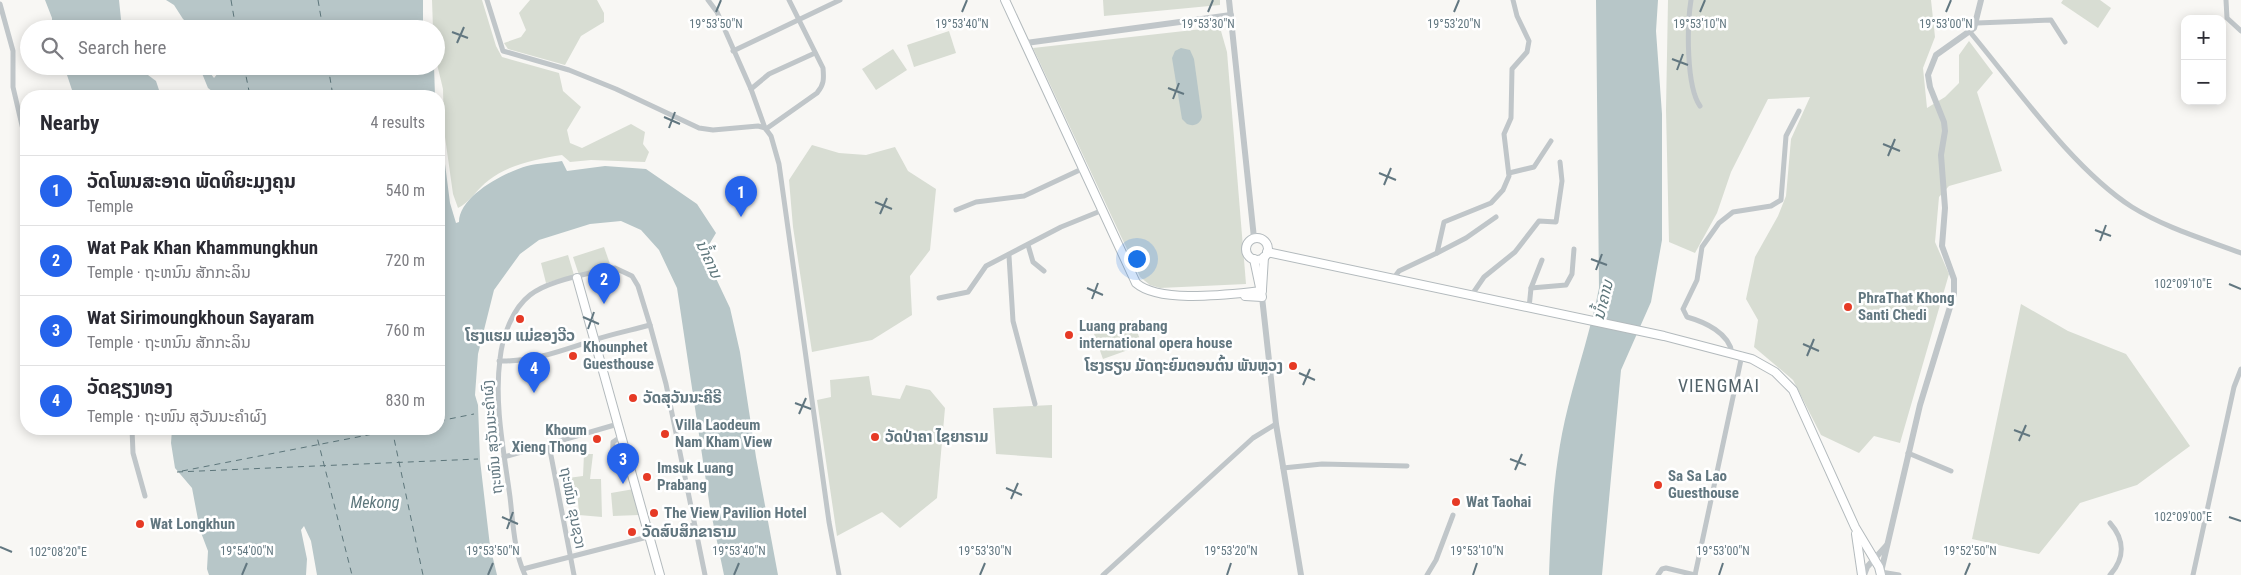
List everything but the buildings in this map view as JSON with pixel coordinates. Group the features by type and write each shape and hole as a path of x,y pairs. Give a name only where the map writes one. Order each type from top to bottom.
{"main road":[{"path":"1006,0 1136,283 1142,288 1167,295 1262,294"},
{"path":"1262,294 1265,255 1265,242 1260,238 1254,238 1248,242 1246,250 1248,256 1254,259 1265,255 1393,279 1664,336 1742,355 1775,372 1793,390 1855,527 1881,574"},
{"path":"1254,259 1262,294"},
{"path":"577,278 596,340 660,575"},
{"path":"1855,527 1863,575"}],"street":[{"path":"487,0 503,51 569,70 616,89 700,128 713,130 758,126 765,129"},
{"path":"708,0 717,12 751,89 765,129 774,145 779,164 829,522 839,575"},
{"path":"765,129 823,87 823,68 789,0"},
{"path":"733,50 840,0"},
{"path":"1229,0 1254,238"},
{"path":"1437,253 1444,222 1491,203 1503,190 1509,173 1504,134 1511,118 1512,69 1527,52 1528,41 1517,16 1513,0"},
{"path":"1691,0 1690,62 1694,97 1700,106"},
{"path":"1899,575 1881,574 1908,453 1954,294 1954,279 1942,246 1945,208 1941,163 1944,122 1930,87 1928,75 1936,55 1970,32 1976,23 1981,0"},
{"path":"2226,0 2227,18 2241,31"},
{"path":"0,4 13,51 13,87 20,117"},
{"path":"1026,43 1231,15"},
{"path":"1976,23 2051,20 2065,42"},
{"path":"1970,32 2051,130 2100,184 2155,220 2241,253"},
{"path":"751,89 770,74 815,53"},
{"path":"1732,353 1729,341 1703,322 1687,317 1683,309 1697,280 1702,247 1719,223 1733,212 1772,206 1781,200 1786,136 1799,111"},
{"path":"1509,173 1534,167 1551,142"},
{"path":"1471,296 1484,277 1515,252 1539,221 1556,222 1562,181 1560,162"},
{"path":"956,210 976,202 1024,196 1084,168"},
{"path":"939,298 968,292 986,266 1009,256 1061,227 1103,210"},
{"path":"1393,279 1398,271 1466,238 1496,217"},
{"path":"1028,245 1033,262 1044,270"},
{"path":"1531,288 1566,285 1572,274 1574,250"},
{"path":"1009,256 1014,320 1035,404"},
{"path":"1529,308 1531,288 1542,260"},
{"name":"ຖະໜົນ ສຸວັນນະຄໍາຜົງ","path":"524,572 512,516 504,457 499,407 499,361 510,323 530,295 540,288 606,269 625,271 632,276 638,286 663,369 705,575"},
{"path":"1262,294 1276,424 1301,575"},
{"path":"499,361 516,361 554,354 650,325"},
{"path":"1658,575 1662,569 1666,568 1695,575 1742,355"},
{"path":"2193,575 2234,387 2241,369"},
{"path":"504,457 618,424"},
{"path":"1102,575 1253,438 1276,424"},
{"path":"133,435 135,462 145,496"},
{"path":"612,467 611,453 613,442 622,436"},
{"name":"ຖະໜົນ ຂຸນຊວາ","path":"548,445 574,575"},
{"path":"1908,453 1951,471"},
{"path":"1283,468 1322,464 1407,466"},
{"path":"1427,575 1436,560 1453,515"},
{"path":"2110,523 2116,530 2122,546 2120,560 2110,575"},
{"path":"524,572 570,557 694,525"},
{"path":"1863,575 1873,559 1888,544"}],"shaded area":[{"path":"432,0 482,0 496,46 502,57 559,73 563,91 581,107 567,130 570,143 582,148 631,124 645,132 643,144 649,152 645,162 591,160 570,162 562,155 533,160 497,174 458,208 453,194 445,137 445,90 443,90 440,75 445,75 445,20 433,20"},
{"path":"530,0 597,0 604,13 604,22 581,36 565,65 508,49 504,43 521,37 526,30 519,13"},
{"path":"1103,0 1220,0 1220,5 1104,16"},
{"path":"1668,0 1931,0 1935,37 1923,68 1927,108 1945,97 1959,83 1959,55 1969,41 1993,73 1977,92 2002,171 1949,186 1939,197 1935,242 1949,274 1900,443 1874,436 1859,453 1821,435 1793,380 1754,347 1758,320 1746,299 1755,257 1778,216 1786,196 1791,139 1810,97 1768,99 1731,172 1717,213 1695,253 1669,242 1666,110"},
{"path":"2063,0 2100,0 2111,8 2098,28 2061,3"},
{"path":"1211,28 1221,31 1227,52 1246,284 1160,288 1150,285 1140,277 1033,48"},
{"path":"949,31 956,53 914,67 907,45"},
{"path":"893,49 907,70 876,90 862,69"},
{"path":"812,145 839,153 866,155 895,147 908,171 936,189 930,250 910,276 912,315 872,340 812,352 793,227 789,180"},
{"path":"604,247 610,264 579,275 573,257"},
{"path":"568,255 574,275 546,283 541,263"},
{"path":"2021,304 2068,331 2126,354 2190,446 2137,485 2080,503 2039,554 1972,539"},
{"path":"1133,320 1142,345 1103,359 1094,334"},
{"path":"869,376 872,395 900,399 906,385 930,390 945,408 937,498 900,528 882,512 837,536 817,400 831,397 830,380"},
{"path":"1052,405 1052,458 996,454 993,408"},
{"path":"584,454 593,454 590,479 601,479 602,517 579,515 577,487 569,487 568,478 583,476"},
{"path":"634,489 639,515 613,516 611,493"}],"water":[{"path":"45,0 119,0 121,20 52,20"},
{"path":"166,0 423,0 423,20 184,20 174,5"},
{"name":"ນ້ຳຄານ","path":"1596,0 1658,0 1656,31 1662,114 1662,240 1651,302 1621,370 1602,575 1549,575 1552,512 1559,449 1599,288"},
{"path":"1181,48 1190,50 1194,59 1202,117 1194,125 1187,124 1182,119 1172,58 1175,51"},
{"path":"67,75 148,75 156,81 159,90 72,90"},
{"path":"203,75 212,75 214,78 216,75 434,75 435,90 210,90"},
{"name":"Mekong","path":"562,161 567,171 605,166 646,169 697,204 716,233 704,253 730,308 740,352 756,457 778,575 724,575 710,508 677,288 659,250 641,230 621,221 590,224 539,240 520,254 494,290 478,354 475,395 478,405 480,460 490,546 497,575 317,575 311,541 304,526 301,530 307,559 306,575 209,575 207,569 208,551 200,530 192,488 175,468 172,435 445,435 445,164 450,203 456,223 459,222 461,212 475,194 507,174 527,166"}],"ferry route":[{"path":"231,0 234,20"},
{"path":"318,0 321,20"},
{"path":"246,75 249,90"},
{"path":"330,75 332,90"},
{"path":"445,420 474,414"},
{"path":"317,435 352,575"},
{"path":"182,471 368,435"},
{"path":"393,435 423,575"},
{"path":"177,472 478,459"}],"place":[{"name":"ວັດໂພນສະອາດ ພັດທິຍະມຸງຄຸນ","path":"741,217"},
{"name":"Wat Pak Khan Khammungkhun","path":"604,304"},
{"name":"PhraThat Khong Santi Chedi","path":"1848,307"},
{"name":"ໂຮງແຮມ ແມ່ຂອງວີວ","path":"520,319"},
{"name":"Luang prabang international opera house","path":"1069,335"},
{"name":"Khounphet Guesthouse","path":"573,356"},
{"name":"ໂຮງຮຽນ ມັດຖະຍົມຕອນຕົ້ນ ພັນຫຼວງ","path":"1293,366"},
{"name":"ວັດຊຽງທອງ","path":"534,393"},
{"name":"ວັດສຸວັນນະຄີຣີ","path":"633,398"},
{"name":"Villa Laodeum Nam Kham View","path":"665,434"},
{"name":"ວັດປ່າຄາ ໄຊຍາຣາມ","path":"875,437"},
{"name":"Khoum Xieng Thong","path":"597,439"},
{"name":"Imsuk Luang Prabang","path":"647,477"},
{"name":"Wat Sirimoungkhoun Sayaram","path":"623,484"},
{"name":"Sa Sa Lao Guesthouse","path":"1658,485"},
{"name":"Wat Taohai","path":"1456,502"},
{"name":"The View Pavilion Hotel","path":"654,513"},
{"name":"Wat Longkhun","path":"140,524"},
{"name":"ວັດສົບສິກຂາຣາມ","path":"632,532"}],"district":[{"name":"VIENGMAI","path":"1719,385"}]}
